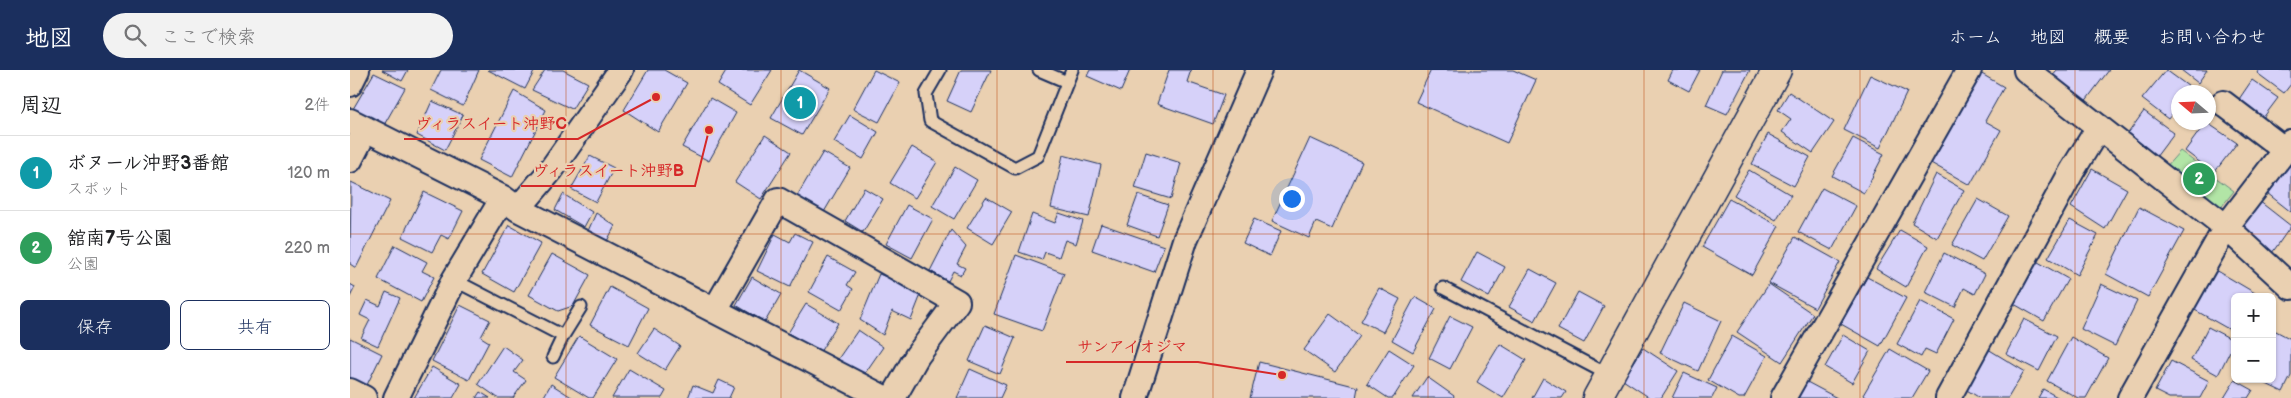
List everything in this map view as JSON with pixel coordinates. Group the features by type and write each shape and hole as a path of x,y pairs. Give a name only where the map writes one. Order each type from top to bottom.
{"street":[{"path":"350,84 357,70"},
{"path":"396,398 454,280 510,204 551,170 620,70"},
{"path":"1135,398 1185,240 1259,70"},
{"path":"1605,390 1777,70"},
{"path":"1783,398 1968,70"},
{"path":"2026,70 2226,227 2291,287"},
{"path":"2130,398 2226,227 2288,146 2222,103"},
{"path":"350,160 358,125 884,398"},
{"path":"1948,398 2072,171 2099,127"},
{"path":"715,310 778,200 958,302 917,356 893,398"},
{"path":"350,391 364,398"}],"lane":[{"path":"940,70 926,94 930,121 1015,168 1038,156 1072,70"},
{"path":"1039,70 1067,82"},
{"path":"454,280 564,336"},
{"path":"1443,288 1605,390"},
{"path":"553,357 581,307"}],"green space":[{"path":"2180,151 2234,191 2218,211 2165,168"}],"building":[{"path":"382,70 408,70 402,81"},
{"path":"441,70 479,70 463,106 431,90"},
{"path":"488,70 535,70 525,89"},
{"path":"545,70 563,70 588,83 572,109 532,90"},
{"path":"648,70 664,70 687,83 658,132 624,110"},
{"path":"727,70 772,70 750,105 718,85"},
{"path":"799,70 830,88 802,135 771,118"},
{"path":"874,70 900,83 879,122 853,109"},
{"path":"961,70 991,70 971,112 947,101"},
{"path":"1090,70 1130,70 1121,91 1087,76"},
{"path":"1169,70 1191,70 1187,82 1224,95 1213,124 1157,104"},
{"path":"1431,70 1513,70 1536,80 1507,143 1416,102"},
{"path":"1673,70 1700,70 1689,91 1668,80"},
{"path":"1722,70 1750,70 1727,114 1706,105"},
{"path":"2057,70 2109,70 2084,103 2050,78"},
{"path":"2166,70 2187,85 2171,85 2171,115 2168,119 2142,99"},
{"path":"2181,70 2207,70 2198,83"},
{"path":"2259,70 2291,70 2291,84 2284,93 2257,73"},
{"path":"374,73 405,88 384,125 353,109"},
{"path":"1980,73 2004,87 1985,121 2001,130 1970,185 1929,162"},
{"path":"1870,75 1907,92 1880,148 1844,130"},
{"path":"2252,80 2278,98 2260,122 2235,105"},
{"path":"514,91 546,110 512,177 479,160"},
{"path":"1789,92 1834,122 1813,153 1782,132 1791,119 1778,110"},
{"path":"710,98 736,113 709,161 682,147"},
{"path":"432,101 463,115 445,150 417,135"},
{"path":"2144,111 2174,133 2153,161 2124,139"},
{"path":"850,115 878,132 863,159 834,142"},
{"path":"2216,129 2237,143 2214,173 2185,151 2200,130"},
{"path":"1768,134 1810,157 1794,186 1752,164"},
{"path":"765,135 791,152 761,199 735,182"},
{"path":"1310,138 1362,162 1332,229 1316,222 1309,238 1272,221"},
{"path":"1853,138 1884,154 1864,193 1832,176"},
{"path":"912,147 937,162 915,198 890,183"},
{"path":"823,152 850,168 824,212 797,196"},
{"path":"1146,152 1181,163 1171,199 1135,188"},
{"path":"1063,155 1101,165 1089,217 1051,208"},
{"path":"590,156 614,168 596,202 571,189"},
{"path":"2291,163 2291,212 2267,193"},
{"path":"955,167 977,180 954,219 932,206"},
{"path":"2092,169 2127,189 2105,229 2071,207"},
{"path":"1749,170 1791,195 1776,220 1734,195"},
{"path":"1936,174 1964,190 1937,238 1912,223"},
{"path":"351,182 390,201 356,268 350,264"},
{"path":"864,188 883,199 863,232 845,221"},
{"path":"1822,188 1856,206 1832,250 1798,232"},
{"path":"424,192 463,211 449,239 441,235 432,252 402,237"},
{"path":"563,194 592,212 584,227 555,210"},
{"path":"1138,195 1168,205 1157,236 1127,225"},
{"path":"986,197 1012,212 993,244 967,228"},
{"path":"1729,199 1779,226 1752,275 1702,247"},
{"path":"1978,199 2008,216 1982,261 1952,245"},
{"path":"2259,201 2291,226 2272,253 2239,228"},
{"path":"907,205 933,219 912,258 886,244"},
{"path":"2139,207 2184,231 2148,297 2106,274"},
{"path":"596,213 615,226 607,241 588,231"},
{"path":"1059,213 1083,221 1076,244 1065,240 1059,257 1045,252 1042,260 1019,252 1032,214 1055,223"},
{"path":"1254,219 1281,231 1270,256 1243,243"},
{"path":"2070,220 2098,235 2077,275 2048,258"},
{"path":"1101,224 1164,246 1154,272 1092,250"},
{"path":"509,225 541,243 514,292 482,274"},
{"path":"951,230 966,247 957,264 965,268 961,275 953,271 948,281 930,271"},
{"path":"1900,230 1928,246 1906,287 1876,269"},
{"path":"795,233 813,242 790,287 757,271 775,234 790,242"},
{"path":"1795,237 1840,262 1815,308 1769,283"},
{"path":"395,245 427,262 422,271 434,277 421,302 378,279"},
{"path":"1477,252 1505,267 1489,297 1461,282"},
{"path":"1944,253 1985,274 1975,294 1964,288 1955,307 1925,292"},
{"path":"552,254 590,275 573,306 558,311 529,295"},
{"path":"1016,255 1064,273 1042,331 994,314"},
{"path":"828,257 855,272 847,285 853,289 841,310 809,292"},
{"path":"2031,258 2068,279 2044,321 2007,300"},
{"path":"1530,269 1556,283 1535,321 1509,307"},
{"path":"2216,270 2255,293 2231,293 2231,330 2193,309"},
{"path":"879,274 922,292 911,320 892,311 883,335 860,320"},
{"path":"752,277 781,294 765,322 736,305"},
{"path":"1867,277 1906,298 1880,346 1841,324"},
{"path":"350,284 355,287 350,297"},
{"path":"1769,284 1813,314 1782,362 1737,332"},
{"path":"2101,284 2137,301 2115,346 2081,329"},
{"path":"610,287 648,308 629,345 590,325"},
{"path":"1379,288 1400,299 1383,332 1361,321"},
{"path":"386,292 400,298 378,346 361,338 370,320 360,315 367,300 380,306"},
{"path":"1578,292 1604,306 1584,343 1558,329"},
{"path":"1415,297 1436,309 1413,352 1392,340"},
{"path":"1920,301 1954,319 1936,354 1925,349 1921,357 1897,344"},
{"path":"1684,303 1721,321 1698,371 1660,353"},
{"path":"806,304 838,323 820,352 788,333"},
{"path":"460,305 490,320 481,337 489,342 469,380 432,361"},
{"path":"1330,314 1360,336 1335,372 1304,350"},
{"path":"1450,316 1472,327 1450,369 1429,358"},
{"path":"2024,319 2057,336 2039,371 2006,354"},
{"path":"985,325 1015,338 1000,374 969,361"},
{"path":"2208,327 2231,339 2231,349 2218,375 2191,360"},
{"path":"654,329 680,346 665,370 638,353"},
{"path":"858,330 883,347 863,376 838,359"},
{"path":"2276,331 2291,339 2291,376 2283,392 2264,383 2276,383"},
{"path":"1843,335 1870,351 1852,383 1825,367"},
{"path":"579,336 617,359 593,398 589,398 554,377"},
{"path":"1732,336 1767,356 1744,398 1739,398 1708,380"},
{"path":"2071,337 2108,358 2086,398 2078,398 2047,381"},
{"path":"350,338 382,354 365,389 350,382"},
{"path":"1500,344 1526,360 1503,398 1477,382"},
{"path":"503,346 523,360 514,372 526,380 513,398 498,398 478,384"},
{"path":"1643,348 1678,371 1661,398 1650,398 1623,380"},
{"path":"1389,349 1414,365 1393,398 1388,398 1367,384"},
{"path":"1890,349 1928,371 1912,398 1868,398 1863,395"},
{"path":"1988,349 2024,371 2008,398 1980,398 1965,389"},
{"path":"2171,361 2209,381 2200,398 2169,398 2155,391"},
{"path":"1259,362 1358,387 1356,398 1250,398"},
{"path":"432,367 461,384 453,398 414,398"},
{"path":"629,369 666,391 662,398 612,398"},
{"path":"970,369 1006,385 1000,398 957,398"},
{"path":"1684,373 1717,388 1712,398 1672,398"},
{"path":"1427,377 1454,396 1453,398 1413,398"},
{"path":"1543,378 1566,392 1562,398 1532,398"},
{"path":"719,380 734,387 729,398 688,398 693,385 713,393"},
{"path":"1807,382 1837,398 1798,398"},
{"path":"2233,383 2240,383 2253,390 2248,398 2224,398"},
{"path":"551,384 573,398 543,398"},
{"path":"2043,389 2059,398 2038,398"},
{"path":"480,392 490,398 476,398"}],"place":[{"name":"ヴィラスイート沖野C","path":"656,97"},
{"name":"ボヌール沖野3番館","path":"800,103"},
{"name":"ヴィラスイート沖野B","path":"709,130"},
{"name":"舘南7号公園","path":"2199,179"},
{"name":"サンアイオジマ","path":"1282,375"}]}
